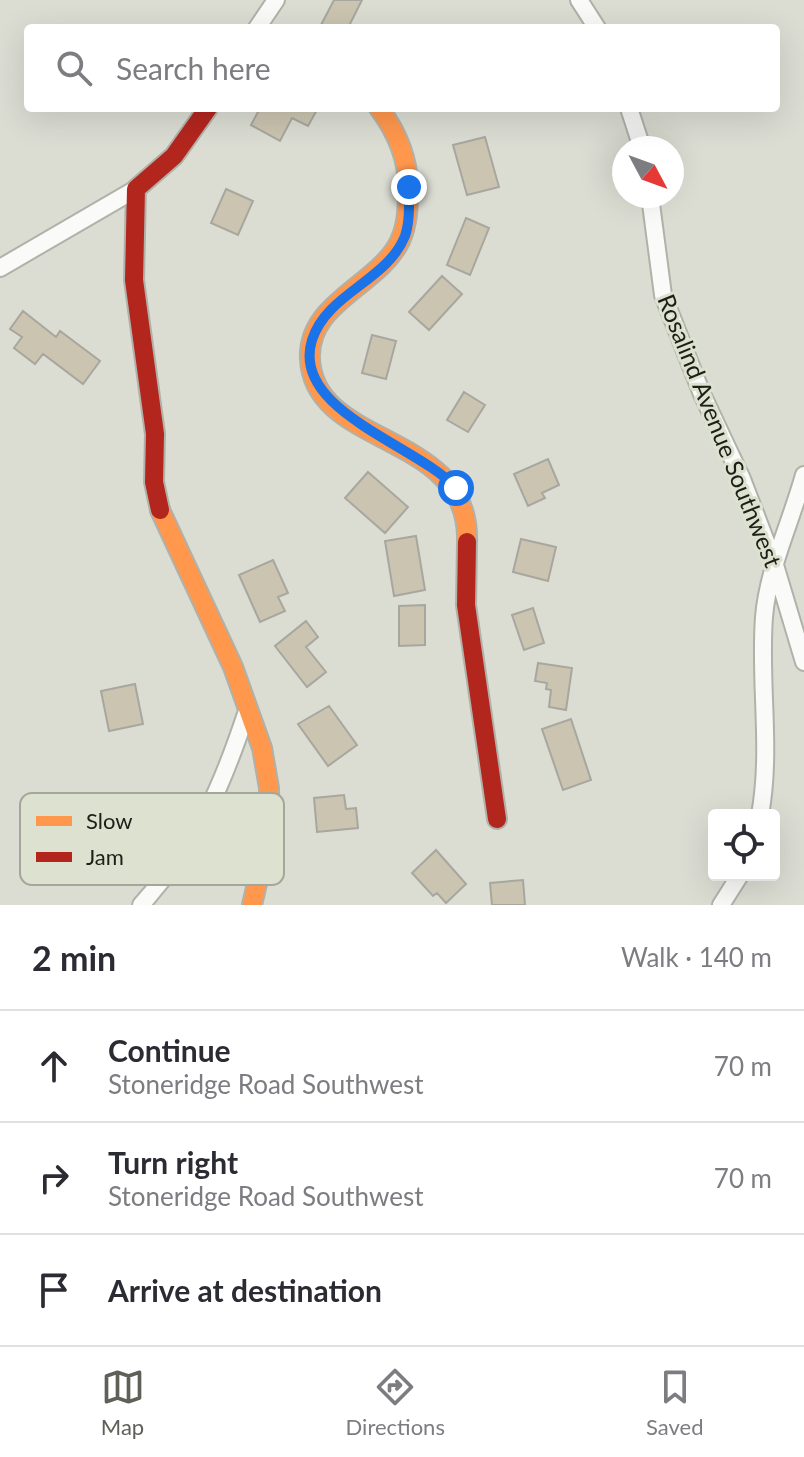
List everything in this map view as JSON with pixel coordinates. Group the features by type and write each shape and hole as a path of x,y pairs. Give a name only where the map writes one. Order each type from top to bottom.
{"street":[{"path":"260,24 276,0"},
{"path":"579,0 594,24"},
{"path":"0,268 136,189 174,156 205,112"},
{"path":"382,112 397,136 405,161 409,187 406,234 389,261 328,311 311,343 310,360 313,376 334,406 446,478 464,504 468,521 465,588 497,819"},
{"path":"630,112 638,136"},
{"path":"136,189 134,280 155,434 154,482 174,544 248,708 265,763 269,793"},
{"name":"Rosalind Avenue Southwest","path":"652,208 663,295 775,565 804,662"},
{"path":"760,809 766,725 764,621 775,565 804,475"},
{"path":"216,793 248,708"},
{"path":"721,905 736,881"},
{"path":"141,905 157,885"},
{"path":"252,905 257,885"}],"building":[{"path":"334,0 362,0 350,24 322,24"},
{"path":"258,112 316,112 308,126 292,118 280,141 251,125"},
{"path":"485,137 499,187 467,195 453,145"},
{"path":"226,189 253,201 238,235 211,223"},
{"path":"466,218 489,228 470,275 447,265"},
{"path":"442,276 462,294 429,330 409,312"},
{"path":"23,311 56,337 60,331 100,361 83,384 43,354 35,364 14,348 22,337 10,329"},
{"path":"372,335 396,341 386,379 362,373"},
{"path":"464,392 485,405 468,432 447,420"},
{"path":"548,459 559,485 542,493 545,498 528,506 514,474"},
{"path":"368,472 408,507 385,533 345,498"},
{"path":"416,536 425,590 394,596 385,541"},
{"path":"521,539 556,547 548,581 513,572"},
{"path":"273,560 288,593 278,597 285,611 260,622 239,575"},
{"path":"425,605 425,645 399,646 399,606"},
{"path":"533,608 544,643 524,650 512,615"},
{"path":"306,621 318,637 306,647 326,672 307,687 275,646"},
{"path":"538,663 572,668 566,710 549,707 551,690 546,689 547,683 535,681"},
{"path":"135,684 143,724 109,731 101,691"},
{"path":"329,706 357,745 328,766 298,724"},
{"path":"571,719 591,780 563,790 542,729"},
{"path":"344,795 346,809 356,808 358,828 317,832 314,798"},
{"path":"436,850 466,884 446,903 437,893 433,896 412,873"},
{"path":"523,880 525,905 492,905 490,883"}],"traffic: slow":[{"path":"382,112 396,136 406,166 408,201 405,228 390,257 331,308 320,323 312,339 310,359 318,388 337,410 420,459 445,479 462,506 467,542"},
{"path":"160,510 233,667 262,748 269,793"},
{"path":"252,905 257,885"}],"traffic: jam":[{"path":"160,510 154,482 155,434 134,280 136,189 174,156 205,112"},
{"path":"467,542 466,605 497,819"}],"route":[{"path":"409,187 406,234 399,247 389,261 328,311 311,343 310,360 313,376 322,394 334,406 405,449 456,488"}]}
